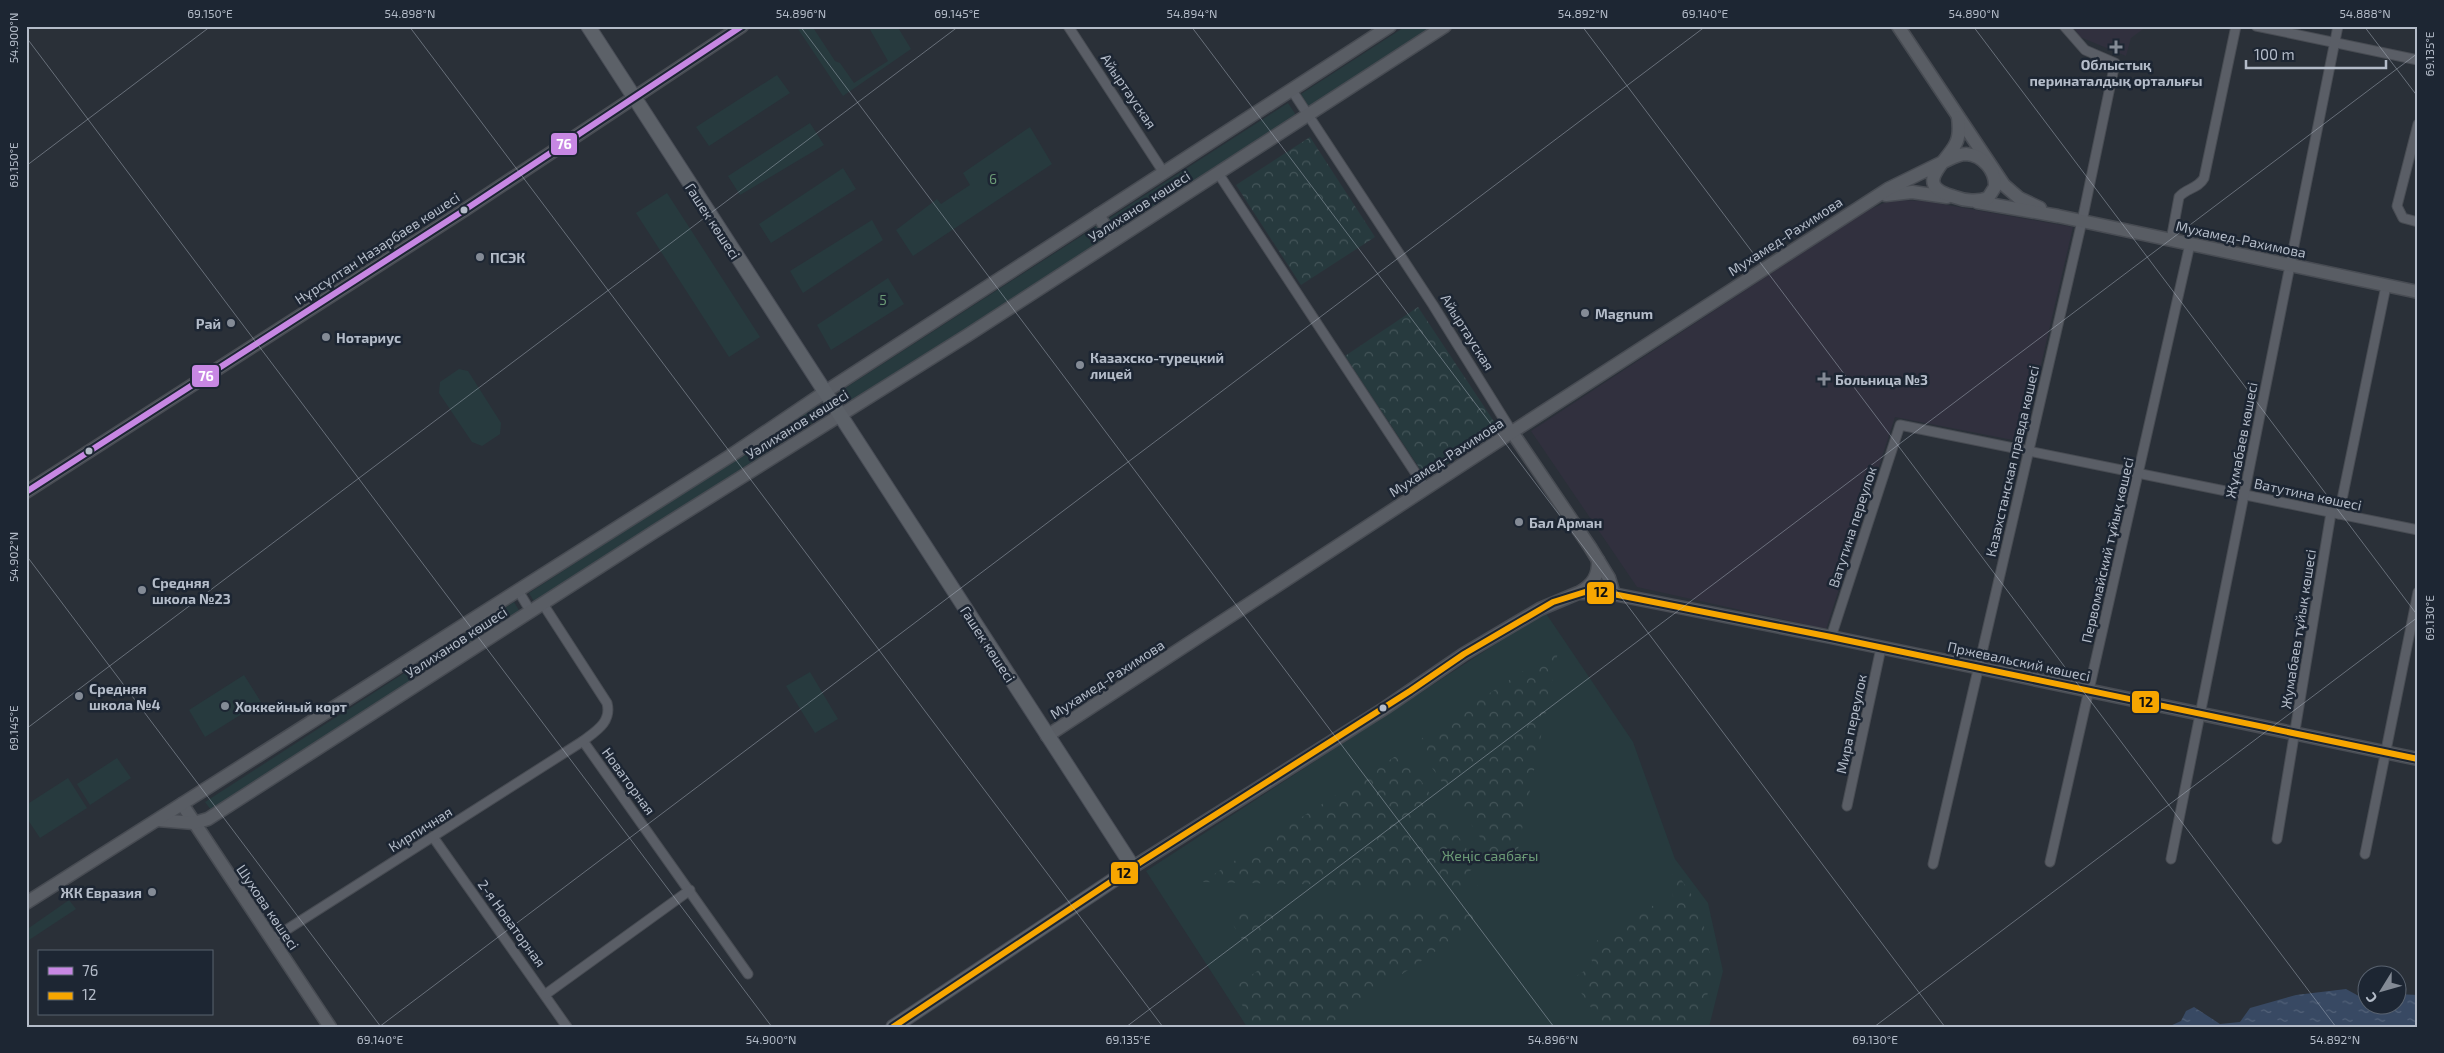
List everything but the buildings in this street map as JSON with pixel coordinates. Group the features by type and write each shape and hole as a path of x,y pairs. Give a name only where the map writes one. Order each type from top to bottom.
{"main road":[{"name":"Гашек көшесі","path":"588,26 1133,867"},
{"name":"Нұрсұлтан Назарбаев көшесі","path":"26,492 463,211 742,26"},
{"name":"Уәлиханов көшесі","path":"26,903 519,592 1390,26"},
{"name":"Уәлиханов көшесі","path":"158,820 194,823 208,819 543,604 841,418 1445,26"},
{"path":"1898,26 1990,167 2014,195 2058,216"},
{"path":"1862,205 1943,162 1967,154 1978,158 1990,167 1996,183 1992,195 1981,200 1962,200 1947,195 1936,186 1933,175 1943,162 1957,141 1958,117"},
{"path":"1862,205 1891,194 1912,192 2058,216"},
{"name":"Мухамед-Рахимова","path":"1047,736 1862,205"},
{"path":"1098,215 1114,240"},
{"name":"Мухамед-Рахимова","path":"2058,216 2418,292"},
{"name":"Айыртауская","path":"1512,432 1598,560 1609,578 1614,594"},
{"path":"893,1027 1133,867 1376,714 1464,654 1553,602 1578,593 1593,582 1598,572 1598,560"},
{"name":"Пржевальский көшесі","path":"1578,593 1597,592 1614,594 1831,637 2200,716 2418,759"},
{"name":"Шухова көшесі","path":"182,804 330,1027"}],"street":[{"name":"Айыртауская","path":"1068,26 1164,173"},
{"name":"Казахстанская правда көшесі","path":"1934,864 2082,221 2115,63 2085,50 2064,26"},
{"path":"2171,240 2179,197 2182,193 2199,186 2204,178 2236,26"},
{"path":"2256,26 2418,60"},
{"name":"Жұмабаев көшесі","path":"2171,859 2338,26"},
{"name":"Айыртауская","path":"1291,89 1433,305 1512,432"},
{"path":"2418,124 2397,206 2403,218 2418,222"},
{"path":"1218,173 1426,489"},
{"name":"Первомайский тұйық көшесі","path":"2050,862 2190,244"},
{"name":"Жумабаев тұйық көшесі","path":"2277,839 2294,735 2335,514 2386,286"},
{"name":"Ватутина көшесі","path":"1900,425 2418,530"},
{"name":"Ватутина переулок","path":"1831,637 1900,425"},
{"path":"519,592 531,612"},
{"path":"2365,854 2418,592"},
{"name":"Новаторная","path":"543,604 607,703 608,713 605,722 583,741 748,974"},
{"name":"Мира переулок","path":"1847,806 1881,648"},
{"name":"Кирпичная","path":"272,939 583,741"},
{"name":"2-я Новаторная","path":"433,836 546,994 567,1027"},
{"path":"546,994 690,890"}],"shaded area":[{"name":"Облыстық перинаталдық орталығы","path":"2073,26 2147,26 2131,38 2126,56 2080,37"},
{"name":"Больница №3","path":"1900,200 1925,201 2073,227 2023,442 1895,417 1826,629 1637,587 1531,431 1866,211 1884,203"}],"green space":[{"path":"796,26 812,26 835,61 840,63 854,83 888,61 868,26 897,26 911,49 843,96"},
{"path":"1406,26 1434,26 1309,107 1301,94"},
{"path":"777,75 790,93 709,146 696,127"},
{"path":"1288,103 1296,115 848,405 839,392"},
{"path":"810,123 824,145 740,195 728,176"},
{"name":"6","path":"1030,127 1052,164 913,256 896,230 937,199 941,204 970,185 963,173"},
{"path":"1310,137 1375,237 1301,285 1236,185"},
{"path":"843,168 856,189 771,243 759,224"},
{"path":"667,193 760,337 729,357 636,213"},
{"path":"872,220 883,240 803,293 790,271"},
{"name":"5","path":"888,278 904,304 831,350 817,325"},
{"path":"1418,307 1499,429 1426,478 1345,356"},
{"path":"459,369 468,371 501,423 500,434 482,446 472,442 439,393 440,382"},
{"path":"817,406 823,416 535,603 529,593"},
{"path":"514,602 520,612 211,810 205,802"},
{"name":"Жеңіс саябағы","path":"1545,612 1633,742 1675,859 1708,903 1723,971 1709,1027 1247,1027 1146,871"},
{"path":"1559,647 1514,869 1502,851 1493,856 1415,743"},
{"path":"810,672 838,719 815,733 786,686"},
{"name":"Хоккейный корт","path":"244,675 261,702 205,737 189,710"},
{"path":"1402,752 1478,866 1468,872 1479,888 1202,882"},
{"path":"117,758 131,778 90,805 77,784"},
{"path":"68,778 87,808 40,838 26,817 26,805"},
{"path":"1676,872 1700,907 1713,970 1700,1027 1604,1027 1572,979 1593,965 1588,947 1650,904 1663,909 1671,904 1672,891 1664,882"},
{"path":"69,900 76,909 26,942 26,930"},
{"path":"1224,910 1479,910 1484,918 1325,1027 1256,1027 1232,989 1260,969"}],"water":[{"path":"2346,989 2356,994 2356,1016 2406,1016 2406,994 2418,995 2418,1027 2168,1027 2181,1021 2186,1011 2194,1007 2220,1024 2240,1022 2250,1008 2296,995"}],"transit line":[{"name":"76","path":"26,492 463,211 742,26"},
{"name":"12","path":"893,1027 1133,867 1410,691 1464,654 1553,602 1585,592 1608,593 1831,637 2418,759"}],"place":[{"name":"Облыстық перинаталдық орталығы","path":"2116,47"},
{"name":"ПСЭК","path":"480,257"},
{"name":"Magnum","path":"1585,313"},
{"name":"Рай","path":"231,323"},
{"name":"Нотариус","path":"326,337"},
{"name":"Казахско-турецкий лицей","path":"1080,365"},
{"name":"Больница №3","path":"1824,379"},
{"name":"Бал Арман","path":"1519,522"},
{"name":"Средняя школа №23","path":"142,590"},
{"name":"Средняя школа №4","path":"79,696"},
{"name":"Хоккейный корт","path":"225,706"},
{"name":"ЖК Евразия","path":"152,892"}]}
